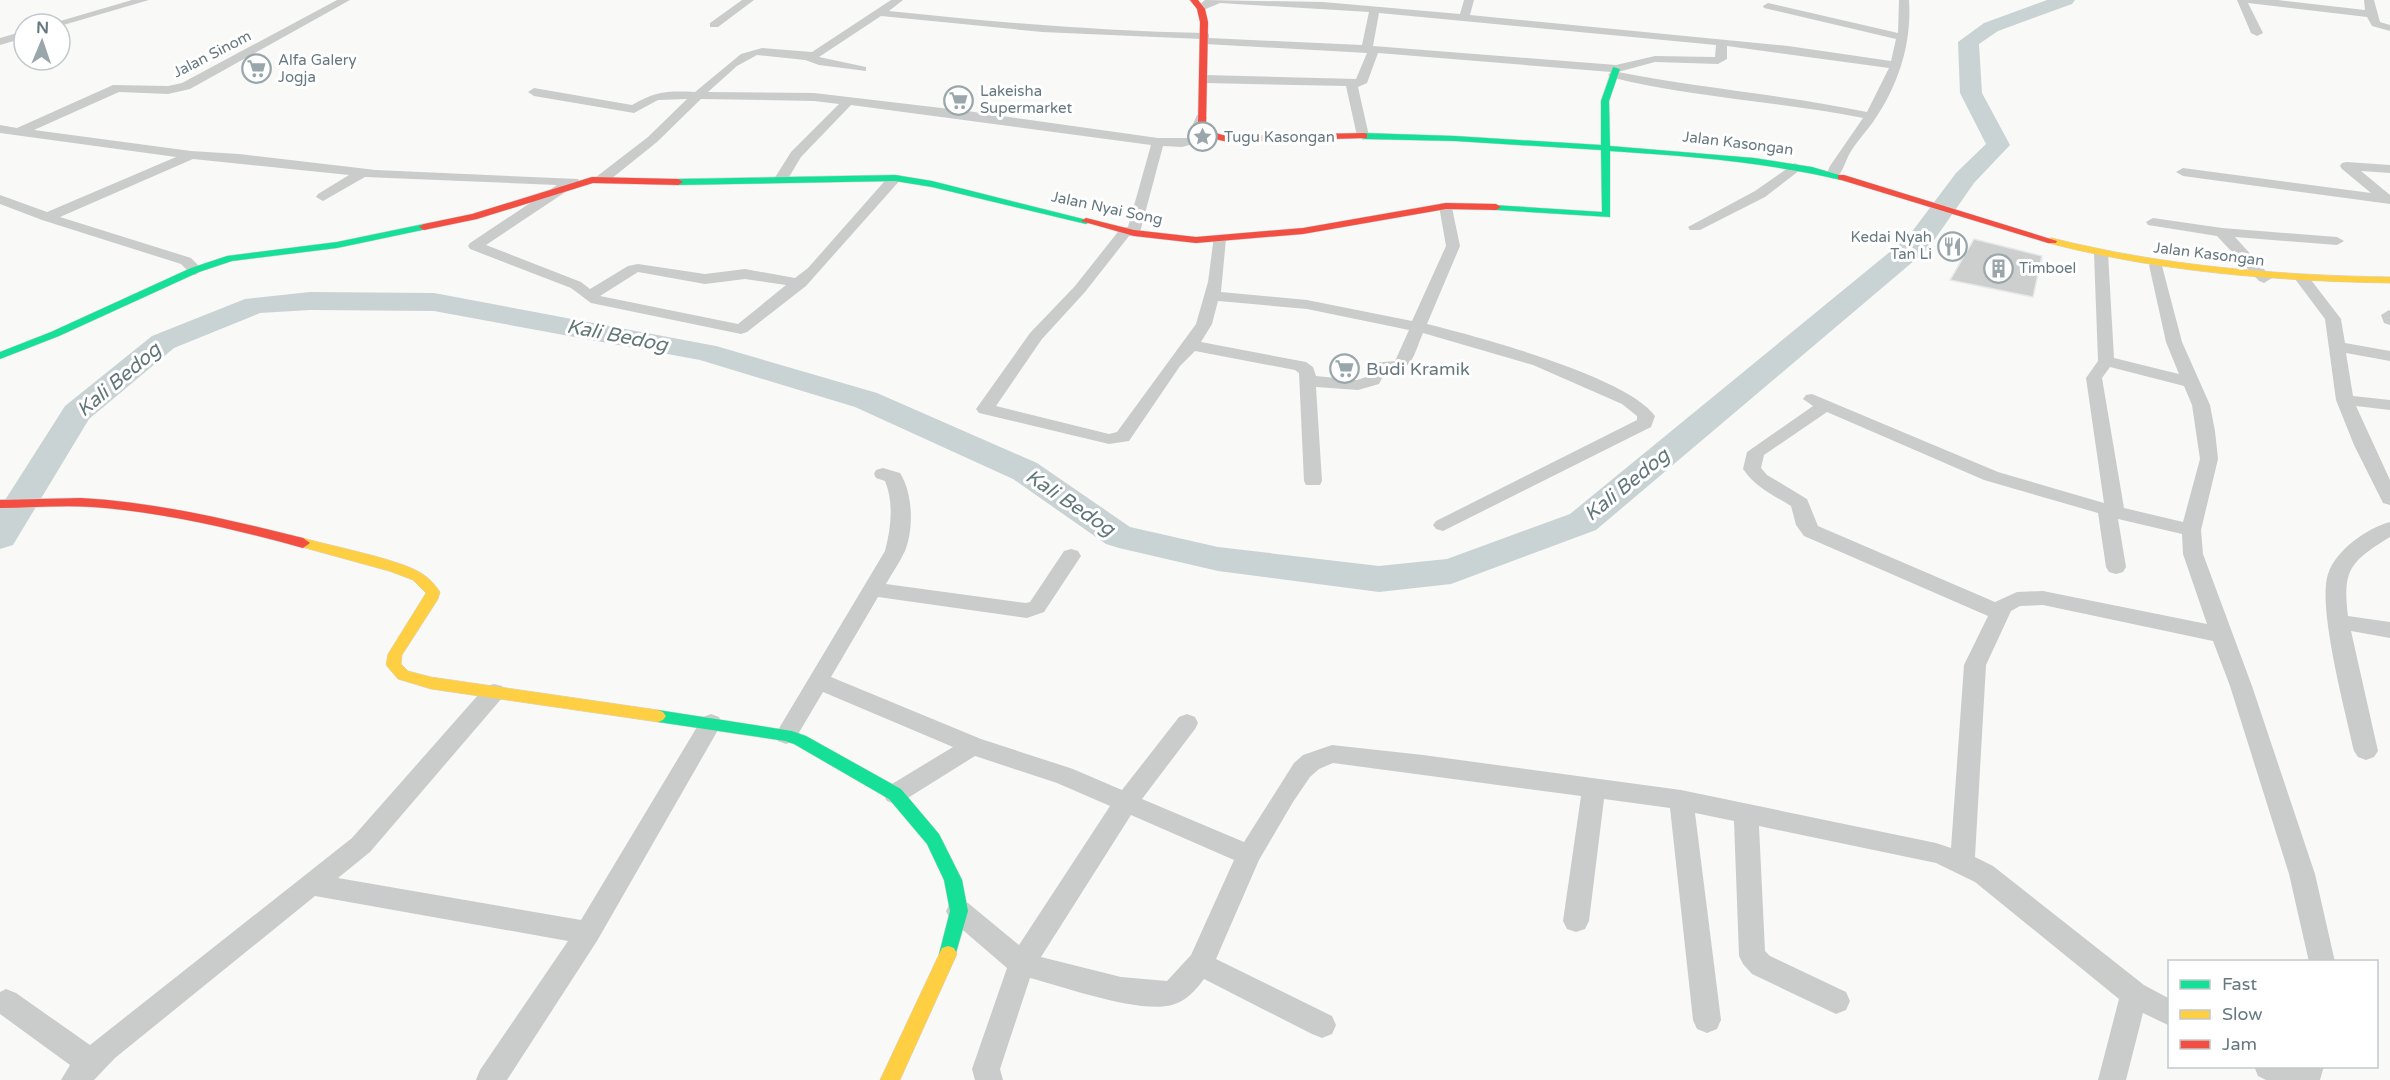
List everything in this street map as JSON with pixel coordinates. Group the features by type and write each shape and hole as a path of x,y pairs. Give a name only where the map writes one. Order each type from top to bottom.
{"street":[{"path":"72,19 144,0"},
{"name":"Jalan Sinom","path":"18,132 117,88 168,90 186,86 345,0"},
{"path":"714,25 749,0"},
{"path":"809,57 898,0"},
{"path":"1182,143 1192,140 1201,118 1205,79 1205,39 1198,4 1209,2 1228,0 1324,3 1374,10 1788,48 1895,64"},
{"path":"1464,18 1469,0"},
{"path":"1833,175 1839,157 1870,116 1887,87 1906,18 1904,0"},
{"path":"2242,0 2257,33"},
{"path":"2251,0 2371,14"},
{"path":"2369,0 2371,14 2377,25 2390,28"},
{"path":"1768,6 1901,37"},
{"path":"1205,79 1361,83 1370,50 1374,10"},
{"path":"879,13 1063,32 1370,50 1615,72 1694,90 1825,107 1870,116"},
{"path":"951,33 960,22"},
{"path":"1615,72 1655,59 1721,60 1722,42"},
{"path":"601,180 657,135 727,70 754,52 809,57 819,62 862,69"},
{"path":"1606,148 1605,101 1615,72"},
{"path":"1351,83 1363,136"},
{"path":"534,92 634,109 658,96 701,94 794,96 967,115 1158,142 1235,140"},
{"path":"781,179 796,155 848,101"},
{"name":"Jalan Kasongan","path":"1201,118 1202,125 1208,134 1235,140 1363,136 1458,138 1711,154 1833,175 1902,193 2101,253 2193,272 2264,278 2390,280"},
{"path":"0,129 139,150 362,173 512,181 582,182"},
{"path":"1158,142 1130,232 1036,336 985,409 1109,439 1120,438 1174,363 1191,345 1204,324 1216,282 1219,239"},
{"name":"Jalan Nyai Song","path":"231,258 337,245 474,217 582,182 601,180 689,182 895,178 932,184 1130,232 1181,239 1219,239 1304,231 1446,206 1480,206 1607,215 1606,148"},
{"path":"47,217 191,155"},
{"path":"2388,200 2347,166 2390,169"},
{"path":"1695,227 1760,194 1795,167"},
{"path":"2183,172 2388,200"},
{"path":"324,197 362,173"},
{"path":"562,188 475,246 576,285 596,300 741,329 801,283 868,211 895,178"},
{"path":"0,199 191,265"},
{"path":"1309,381 1358,385 1371,382 1379,367 1397,367 1402,363 1453,246 1446,206"},
{"path":"2152,222 2222,232 2337,241"},
{"path":"2222,232 2264,278"},
{"path":"2101,253 2106,361 2094,378 2116,567"},
{"path":"0,356 55,334 191,265 231,258"},
{"path":"2156,265 2174,342 2201,405 2209,459 2191,530 2193,554 2302,874 2322,960"},
{"path":"589,296 638,268 705,279 745,274 801,283"},
{"path":"2303,279 2333,319 2345,400 2363,445 2390,499"},
{"path":"1212,296 1320,306 1417,326 1513,354 1578,377 1633,403 1642,409 1646,416 1645,423 1443,525"},
{"path":"1191,345 1300,366 1307,371 1313,481"},
{"path":"2337,346 2390,356"},
{"path":"2106,361 2190,382"},
{"path":"2345,400 2390,405"},
{"path":"1998,612 1811,531 1806,525 1800,502 1760,479 1752,469 1756,452 1819,402 1991,476 2111,511 2191,530"},
{"path":"786,735 895,551 900,526 898,486 893,477 883,474"},
{"path":"1,504 91,503 151,511 253,530 393,567 418,577 433,592 431,599 396,651 393,665 399,672 428,682 786,735 800,740 895,794 933,839 953,880 959,911 949,953 890,1080"},
{"path":"2366,751 2339,622 2335,597 2337,575 2346,560 2358,548 2390,528"},
{"path":"873,589 1027,611 1037,607 1071,556"},
{"path":"1962,862 1975,665 1998,612 2008,602 2017,599 2043,598 2222,635"},
{"path":"2339,622 2390,630"},
{"path":"818,681 973,746 1065,776 1249,855"},
{"path":"6,1002 82,1071 361,845 387,818 494,692"},
{"path":"490,1080 588,933 711,723"},
{"path":"989,1080 986,1069 1022,964 1126,802 1187,723"},
{"path":"895,794 973,746"},
{"path":"959,911 1022,964 1148,995 1171,992 1181,986 1200,964 1249,855 1302,770 1311,762 1332,754 1423,764 1681,800 1911,847 1962,862 1984,874 2012,895 2134,994 2168,1012"},
{"path":"1576,921 1594,788"},
{"path":"1681,800 1707,1020"},
{"path":"1746,813 1752,956 1761,965 1836,1001"},
{"path":"314,885 588,933"},
{"path":"1200,964 1322,1025"},
{"path":"2112,1080 2134,994"},
{"path":"2272,1068 2293,1080"}],"building":[{"name":"Timboel","path":"1974,239 2042,256 2033,297 1950,280"}],"waterway":[{"name":"Kali Bedog","path":"0,537 76,413 163,342 255,305 310,301 434,302 705,352 866,400 1025,471 1119,536 1218,559 1379,579 1451,571 1583,522 1918,243 1965,178 1998,145 1971,93 1968,42 1991,27 2065,0"}],"traffic: fast":[{"path":"1496,207 1607,215 1605,101 1616,69"},
{"path":"1364,136 1485,140 1695,154 1754,160 1841,177"},
{"path":"678,182 895,178 932,184 1086,221"},
{"path":"0,356 55,334 195,270 231,258 337,245 424,227"},
{"path":"658,716 786,735 800,740 895,794 933,839 953,880 959,911 948,954"}],"traffic: slow":[{"path":"2052,241 2135,260 2220,272 2304,278 2390,280"},
{"path":"303,543 393,567 418,577 433,592 431,599 395,654 393,665 403,675 431,683 658,716"},
{"path":"890,1080 948,954"}],"traffic: jam":[{"path":"1194,0 1201,9 1204,22 1202,125 1208,132 1230,139 1364,136"},
{"path":"1841,177 2052,241"},
{"path":"424,227 474,217 592,180 678,182"},
{"path":"1086,221 1134,233 1196,240 1303,231 1446,206 1496,207"},
{"path":"0,504 81,502 118,505 172,513 303,543"}],"place":[{"name":"Alfa Galery Jogja","path":"257,69"},
{"name":"Lakeisha Supermarket","path":"959,100"},
{"name":"Tugu Kasongan","path":"1203,137"},
{"name":"Kedai Nyah Tan Li","path":"1953,246"},
{"name":"Timboel","path":"1998,268"},
{"name":"Budi Kramik","path":"1345,369"}]}
